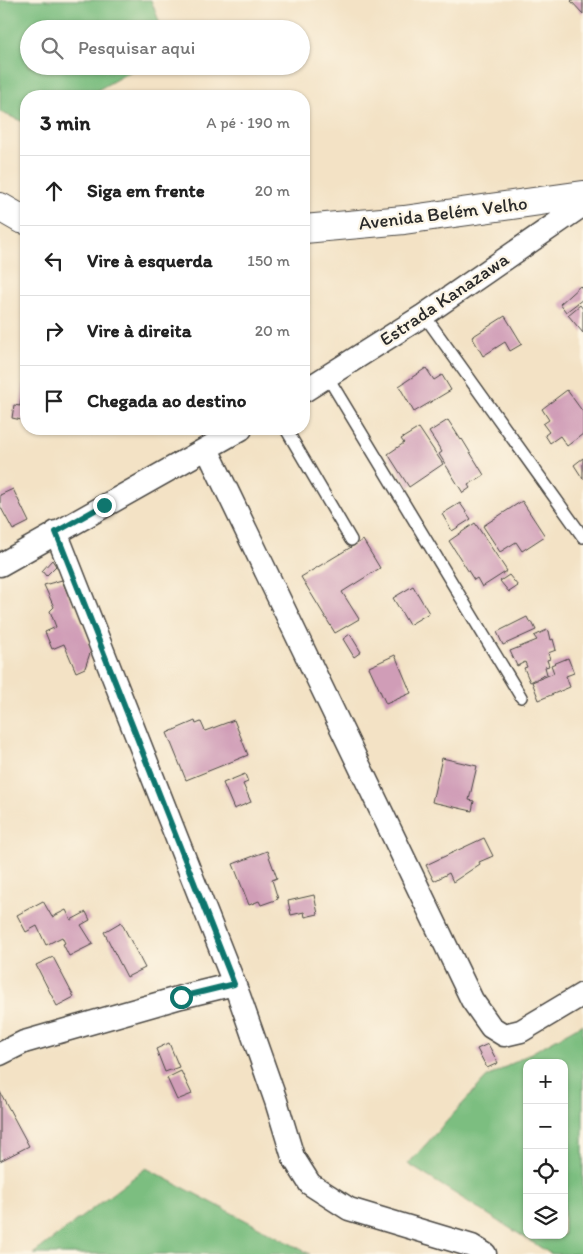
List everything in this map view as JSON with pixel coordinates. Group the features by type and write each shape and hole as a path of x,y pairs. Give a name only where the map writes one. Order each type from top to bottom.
{"main road":[{"name":"Avenida Belém Velho","path":"310,228 404,220 583,195"},
{"path":"0,207 20,218"}],"street":[{"name":"Estrada Kanazawa","path":"310,387 424,315 583,205"},
{"path":"0,565 230,435"},
{"path":"206,449 472,1000 491,1027 504,1035 521,1031 583,994"},
{"path":"56,532 234,984 276,1101 293,1157 310,1184 348,1209 472,1246 485,1254"},
{"path":"0,1054 24,1042 181,997 234,984"}],"lane":[{"path":"424,315 583,537"},
{"path":"327,376 521,697"},
{"path":"290,435 351,540"}],"green space":[{"path":"0,0 151,0 159,20 20,20 20,75 124,75 98,90 20,90 20,120 0,112"},
{"path":"583,1024 583,1254 551,1254 527,1239 568,1239 568,1059 523,1059 523,1236 408,1164 486,1078"},
{"path":"146,1168 310,1254 33,1254"}],"building":[{"path":"583,0 583,14 571,1"},
{"path":"580,286 583,289 583,299 566,312 560,304"},
{"path":"580,305 583,309 583,333 568,315"},
{"path":"505,316 522,344 510,351 505,342 483,356 472,337"},
{"path":"426,368 434,380 442,375 451,390 414,412 399,386"},
{"path":"567,390 583,412 583,434 567,446 560,436 550,443 545,435 549,432 543,424 549,420 542,409"},
{"path":"14,405 20,406 20,420 12,418"},
{"path":"448,420 484,475 468,485 470,488 463,493 439,454 442,452 429,432"},
{"path":"419,428 443,464 409,487 388,454 404,443 401,439"},
{"path":"583,458 583,479 574,465"},
{"path":"13,489 29,522 13,530 0,506 0,495"},
{"path":"522,501 545,536 522,551 516,542 500,552 483,526"},
{"path":"460,503 471,519 452,531 442,514"},
{"path":"475,523 507,571 482,587 477,578 474,580 449,541"},
{"path":"363,540 380,568 342,592 359,619 335,633 301,577"},
{"path":"52,560 56,566 46,576 42,571"},
{"path":"509,575 518,586 509,592 500,581"},
{"path":"62,580 91,650 85,668 76,672 64,644 52,649 45,632 56,627 50,611 54,607 44,585"},
{"path":"413,586 429,613 409,625 393,598"},
{"path":"527,617 536,630 503,645 497,632"},
{"path":"547,630 551,640 553,639 556,650 548,653 550,659 547,660 549,666 545,667 547,674 530,682 524,668 527,667 525,662 517,666 510,651 537,640 534,636"},
{"path":"350,634 361,652 354,657 343,639"},
{"path":"395,655 411,693 386,704 369,667"},
{"path":"568,658 574,673 566,676 570,687 539,700 532,682 554,673 551,665"},
{"path":"234,720 248,755 186,780 167,733 195,721 196,724 201,722 205,731"},
{"path":"442,758 477,766 469,800 474,801 472,811 432,802"},
{"path":"245,774 248,782 243,784 251,802 234,809 223,783"},
{"path":"484,838 493,856 479,862 480,864 453,882 449,873 434,881 426,865"},
{"path":"267,851 277,878 272,880 278,899 261,905 259,901 249,905 233,864"},
{"path":"314,895 318,914 305,917 304,912 291,915 288,901"},
{"path":"43,901 52,917 66,910 71,920 86,912 90,920 81,925 93,944 69,956 62,937 46,945 37,926 26,932 17,915"},
{"path":"121,922 145,968 127,977 104,932"},
{"path":"53,957 74,997 57,1006 36,965"},
{"path":"169,1043 179,1067 165,1072 156,1049"},
{"path":"488,1044 498,1063 487,1068 477,1049"},
{"path":"181,1071 192,1094 177,1100 167,1078"},
{"path":"0,1092 29,1146 0,1161"}],"route":[{"path":"104,505 56,532 234,984 181,997"}]}
